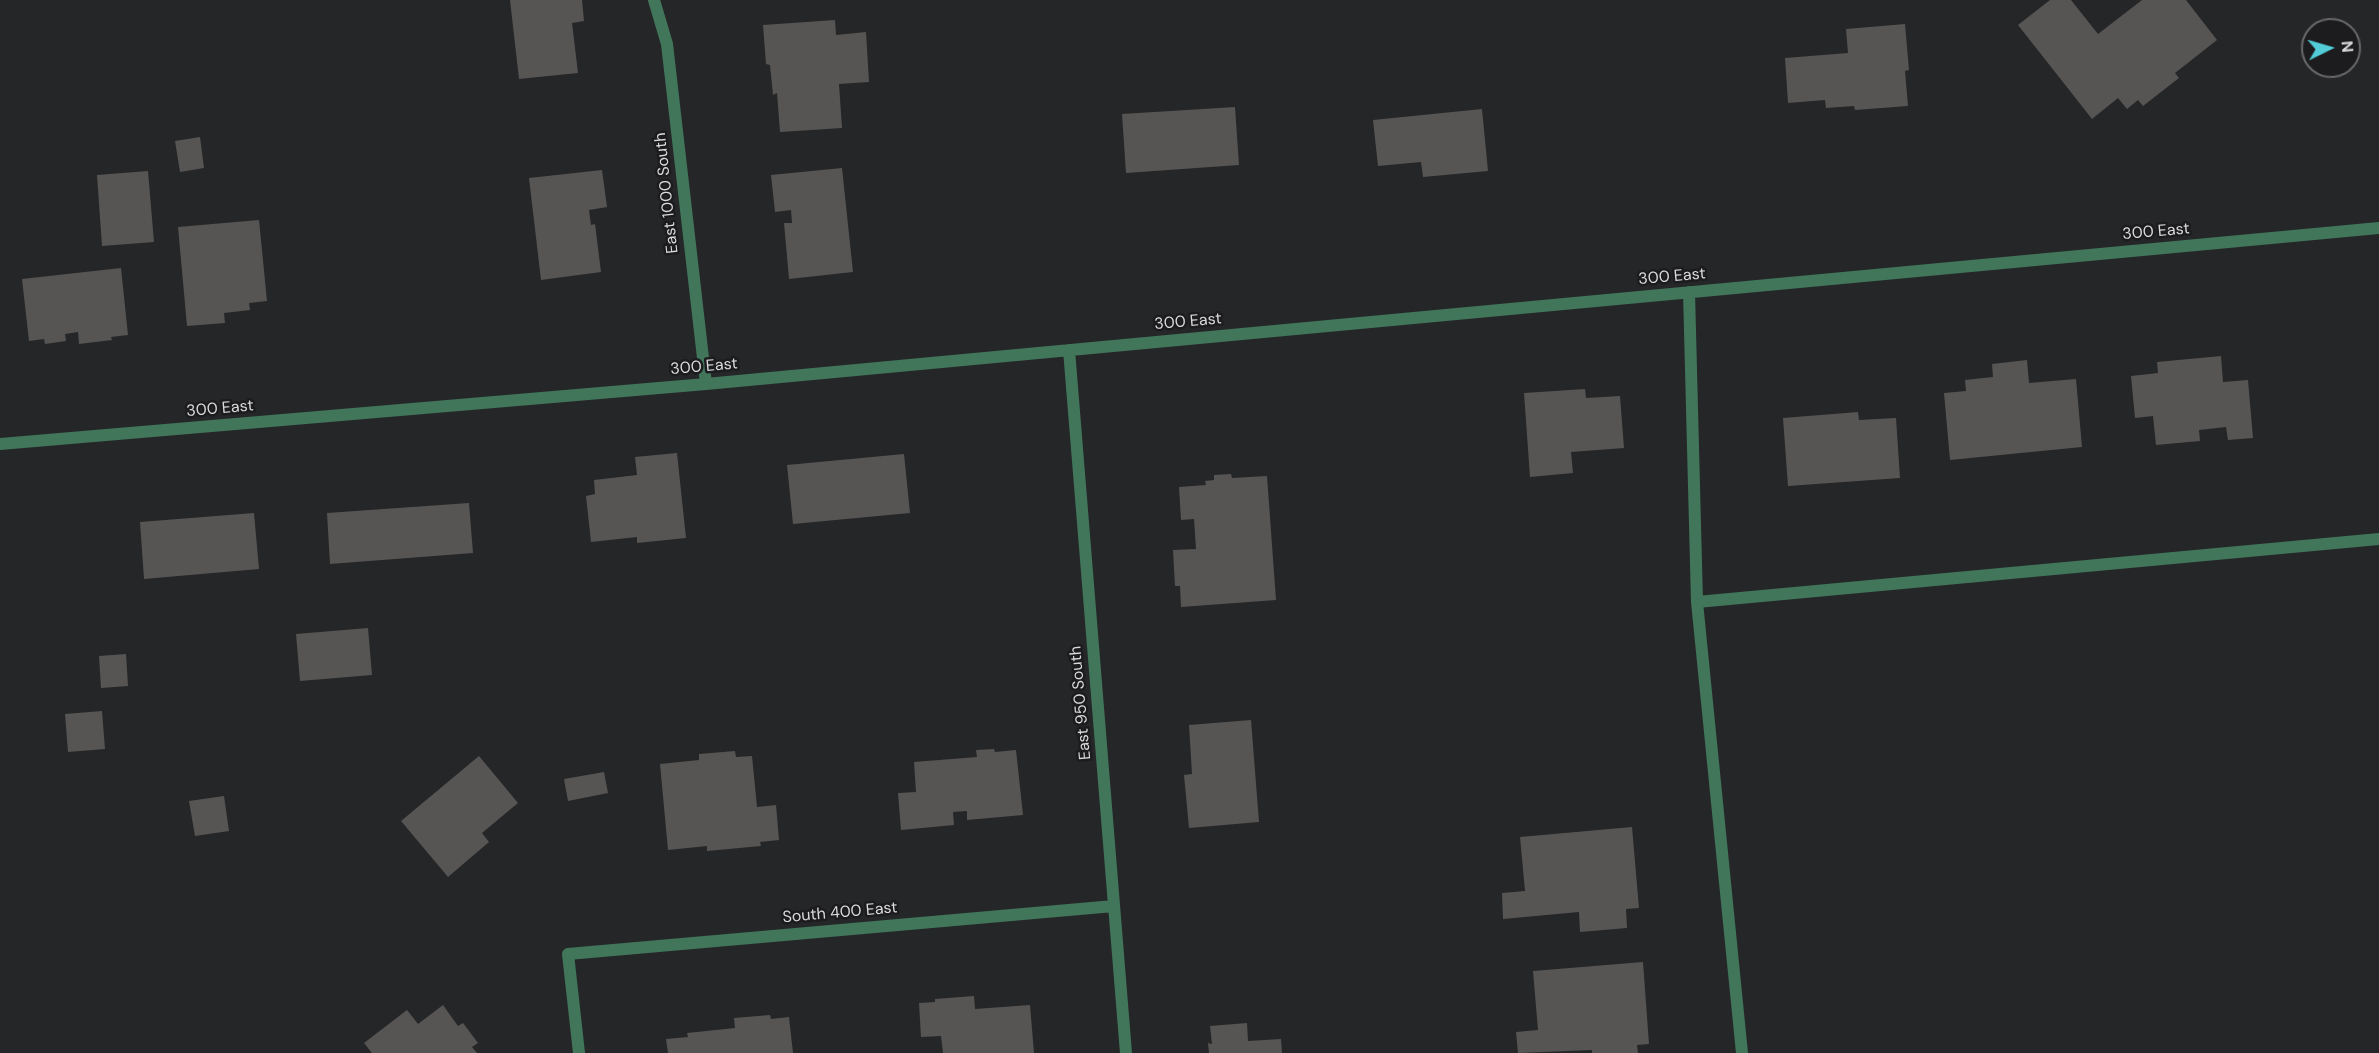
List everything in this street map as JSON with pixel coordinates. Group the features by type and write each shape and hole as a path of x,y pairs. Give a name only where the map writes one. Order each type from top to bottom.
{"street":[{"name":"East 1000 South","path":"654,0 667,44 706,384"},
{"name":"300 East","path":"0,444 706,384 2379,228"},
{"path":"1689,292 1697,603 1742,1053"},
{"name":"East 950 South","path":"1069,350 1126,1053"},
{"path":"1697,603 2379,539"},
{"name":"South 400 East","path":"579,1053 568,954 1114,906"}],"building":[{"path":"510,0 582,0 584,21 572,23 578,73 519,79"},
{"path":"2050,0 2071,0 2098,34 2142,0 2186,0 2217,40 2175,73 2179,78 2143,106 2138,100 2127,109 2118,98 2092,119 2018,25"},
{"path":"835,20 836,35 866,32 869,82 839,84 842,128 780,132 777,93 773,95 770,65 766,64 763,25"},
{"path":"1905,24 1909,70 1905,71 1908,106 1855,110 1854,106 1826,108 1825,100 1788,103 1785,58 1848,53 1846,29"},
{"path":"1235,107 1239,165 1126,173 1122,114"},
{"path":"1482,109 1488,171 1423,177 1421,162 1378,166 1373,120"},
{"path":"200,137 204,168 180,172 175,141"},
{"path":"842,168 853,272 789,279 784,223 792,223 791,210 775,212 771,175"},
{"path":"602,170 607,207 589,210 591,225 595,224 601,272 541,280 529,178"},
{"path":"148,171 154,242 102,246 97,175"},
{"path":"259,220 267,301 249,303 250,310 224,313 225,323 187,326 178,227"},
{"path":"121,268 128,335 111,337 112,340 79,344 78,332 65,334 66,341 45,344 44,339 29,341 22,279"},
{"path":"2221,356 2223,382 2248,380 2253,438 2228,440 2226,427 2199,430 2200,441 2156,445 2153,416 2135,418 2131,376 2158,373 2157,362"},
{"path":"2027,360 2029,383 2076,379 2082,447 1950,460 1944,393 1966,391 1965,380 1993,377 1992,364"},
{"path":"1585,389 1586,398 1620,396 1624,448 1571,452 1573,473 1530,477 1524,393"},
{"path":"1858,412 1859,420 1896,418 1900,478 1788,486 1783,418"},
{"path":"677,453 686,538 637,543 637,537 591,542 586,496 595,494 594,480 637,475 635,457"},
{"path":"904,454 910,513 793,524 787,465"},
{"path":"1231,474 1232,478 1267,476 1276,600 1181,607 1180,586 1175,586 1173,550 1196,549 1194,519 1181,520 1179,487 1206,485 1205,481 1214,480 1214,475"},
{"path":"469,503 473,553 330,564 327,513"},
{"path":"254,513 259,569 144,579 140,522"},
{"path":"368,628 372,675 300,681 296,634"},
{"path":"126,654 128,686 101,688 99,656"},
{"path":"102,711 105,749 68,752 65,714"},
{"path":"1251,720 1259,822 1189,828 1184,775 1192,774 1189,725"},
{"path":"994,749 995,752 1016,750 1023,815 967,820 967,811 953,812 954,825 901,830 898,793 916,792 914,762 977,757 976,750"},
{"path":"735,751 736,757 752,756 757,807 776,805 779,840 760,842 761,846 707,851 707,846 668,850 660,764 699,760 699,754"},
{"path":"479,756 518,803 482,833 489,842 448,877 401,821"},
{"path":"604,772 608,793 568,801 564,779"},
{"path":"224,796 229,831 195,836 189,801"},
{"path":"1632,827 1639,908 1626,909 1627,928 1580,932 1579,912 1503,919 1502,893 1525,891 1520,837"},
{"path":"1643,962 1649,1044 1637,1045 1638,1053 1592,1053 1592,1050 1518,1053 1516,1032 1538,1030 1533,971"},
{"path":"974,996 975,1009 1030,1005 1034,1053 943,1053 941,1036 921,1037 919,1003 935,1002 935,999"},
{"path":"443,1005 458,1026 463,1023 478,1043 472,1047 477,1053 372,1053 364,1043 407,1010 418,1024"},
{"path":"770,1015 771,1019 789,1017 793,1053 668,1053 666,1039 688,1037 687,1033 735,1028 734,1018"},
{"path":"1247,1023 1248,1041 1281,1039 1282,1053 1209,1053 1208,1043 1212,1044 1210,1026"}]}
